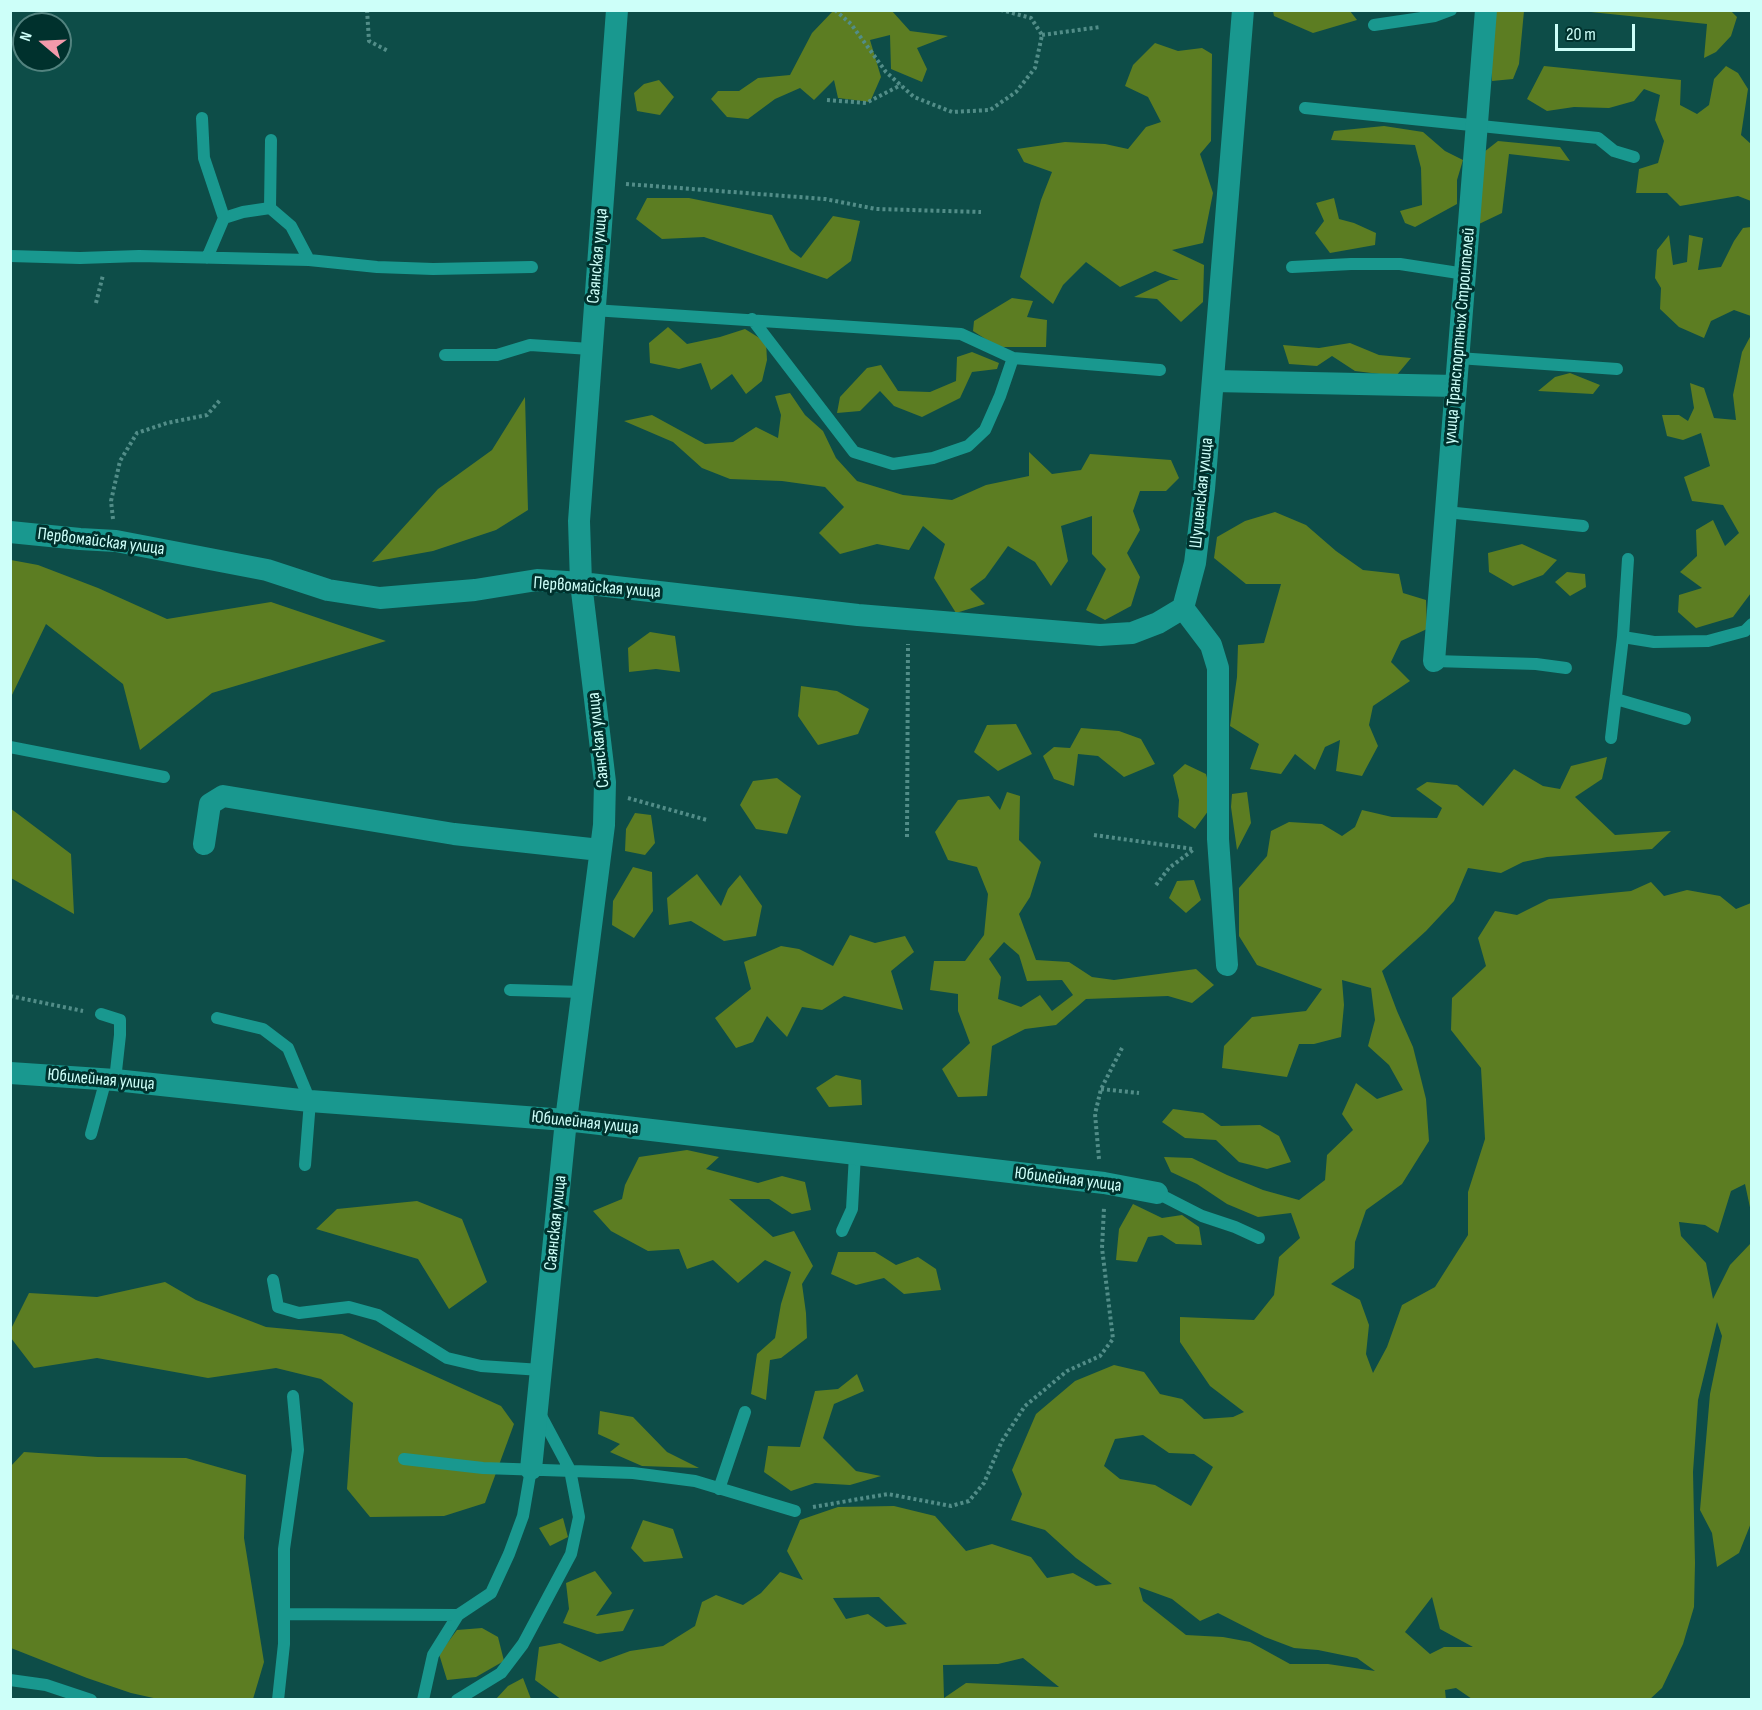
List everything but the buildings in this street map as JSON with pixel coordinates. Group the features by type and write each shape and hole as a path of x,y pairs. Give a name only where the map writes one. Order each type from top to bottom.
{"street":[{"name":"Саянская улица","path":"531,1468 566,1120 604,825 605,782 581,583 579,521 617,10"},
{"name":"Шушенская улица","path":"1183,608 1195,563 1213,381 1243,10"},
{"name":"улица Транспортных Строителей","path":"1434,661 1486,10"},
{"path":"1213,381 1456,386"},
{"name":"Первомайская улица","path":"10,532 116,541 267,570 328,590 380,598 476,590 537,580 858,615 1100,635 1132,633 1158,623 1183,608"},
{"path":"1183,608 1211,645 1218,668 1218,839 1227,965"},
{"path":"204,844 210,804 223,796 454,834 600,850"},
{"name":"Юбилейная улица","path":"10,1073 111,1080 310,1101 566,1120 1104,1183 1157,1193"}],"lane":[{"path":"1374,25 1435,16 1451,10"},
{"path":"1305,108 1598,138 1614,151 1634,157"},
{"path":"202,118 204,158 224,218 207,258"},
{"path":"270,208 271,140"},
{"path":"224,218 243,212 270,208 291,226 309,260"},
{"path":"10,256 309,260 377,267 433,269 532,267"},
{"path":"1292,267 1400,264 1465,274"},
{"path":"593,310 961,334 1013,357 1160,370"},
{"path":"752,319 854,452 893,464 933,458 968,446 985,430 1000,396 1013,357"},
{"path":"445,355 497,355 530,345 590,349"},
{"path":"1458,358 1617,369"},
{"path":"1446,512 1583,525"},
{"path":"1611,738 1623,637 1628,559"},
{"path":"1623,637 1654,642 1708,641 1745,631 1752,624"},
{"path":"1434,661 1536,664 1566,668"},
{"path":"1616,699 1685,719"},
{"path":"10,747 164,777"},
{"path":"510,990 583,992"},
{"path":"91,1134 111,1080 120,1020 101,1014"},
{"path":"217,1018 262,1029 288,1048 310,1101 304,1165"},
{"path":"842,1231 852,1209 855,1154"},
{"path":"1157,1193 1202,1216 1259,1238"},
{"path":"273,1280 278,1307 299,1313 349,1307 378,1315 447,1358 481,1366 541,1370"},
{"path":"278,1700 284,1644 284,1549 298,1450 293,1396"},
{"path":"457,1700 501,1673 523,1644 571,1554 579,1517 570,1470 537,1408"},
{"path":"719,1489 745,1412"},
{"path":"404,1459 483,1468 633,1473 695,1481 795,1511"},
{"path":"423,1700 433,1654 458,1615 491,1593 523,1516 531,1468"},
{"path":"284,1614 458,1615"},
{"path":"10,1680 46,1685 91,1700"}],"path":[{"path":"367,10 369,41 388,51"},
{"path":"836,10 851,24 886,72 914,97 952,112 990,110 1016,92 1035,68 1042,35 1031,18 1001,10"},
{"path":"1042,35 1100,27"},
{"path":"827,100 867,103 901,85"},
{"path":"604,183 825,200 876,209 981,212"},
{"path":"96,303 108,257"},
{"path":"116,541 111,501 120,461 137,433 167,423 207,415 221,399"},
{"path":"907,837 906,690 909,619"},
{"path":"604,792 707,819"},
{"path":"1094,835 1193,849"},
{"path":"1156,885 1169,868 1193,849 1218,839"},
{"path":"10,996 101,1014"},
{"path":"795,1511 888,1494 951,1506 969,1501 984,1483 1002,1441 1025,1406 1067,1371 1100,1356 1113,1339 1102,1248 1104,1183 1097,1151 1095,1114 1101,1089 1122,1048"},
{"path":"1101,1089 1139,1093"}],"green space":[{"path":"833,11 892,11 910,31 948,36 917,48 927,69 922,82 891,69 890,35 870,40 881,77 870,102 838,98 834,80 814,100 800,88 775,99 748,119 727,117 711,99 718,91 739,91 758,78 790,75 812,33"},
{"path":"1273,11 1350,11 1357,20 1313,33 1274,16"},
{"path":"1494,11 1524,11 1519,64 1513,79 1492,81 1491,46"},
{"path":"1581,11 1731,11 1737,17 1731,36 1716,52 1704,58 1707,24"},
{"path":"1155,43 1178,51 1202,48 1212,54 1211,141 1200,154 1213,193 1203,243 1172,250 1204,265 1203,302 1181,322 1157,299 1134,297 1170,280 1179,280 1155,271 1120,287 1086,262 1063,285 1053,304 1020,277 1041,200 1052,172 1024,162 1017,149 1065,142 1105,144 1128,149 1146,127 1161,122 1148,97 1125,86 1133,65"},
{"path":"1544,66 1681,80 1680,105 1697,114 1709,105 1714,79 1726,66 1738,73 1748,89 1741,135 1751,144 1751,201 1738,196 1680,206 1667,193 1636,193 1639,169 1658,163 1664,141 1655,120 1660,95 1644,89 1634,101 1609,108 1574,107 1547,111 1527,99"},
{"path":"659,80 674,97 660,115 637,111 634,93 644,84"},
{"path":"1384,126 1423,132 1445,151 1463,160 1457,180 1457,204 1415,227 1405,223 1400,211 1422,205 1421,168 1415,145 1331,140 1334,131"},
{"path":"1498,141 1560,147 1570,161 1509,154 1502,213 1479,224 1484,152"},
{"path":"647,198 689,198 772,215 790,250 801,258 833,216 860,221 851,261 827,279 704,237 662,239 636,219"},
{"path":"1334,198 1339,219 1376,233 1375,245 1330,253 1315,233 1324,221 1316,203"},
{"path":"1751,227 1751,316 1734,310 1711,321 1704,338 1679,327 1660,309 1661,288 1655,278 1657,250 1669,235 1673,265 1687,262 1689,235 1703,238 1698,270 1721,267 1743,228"},
{"path":"1012,298 1033,301 1027,317 1047,320 1046,347 998,347 973,331 974,321"},
{"path":"668,327 687,344 745,329 766,342 767,360 762,381 746,394 732,374 711,390 701,363 679,369 650,363 649,343"},
{"path":"1751,335 1751,593 1733,617 1696,628 1678,612 1679,595 1702,588 1680,572 1697,556 1696,530 1713,520 1725,546 1739,533 1723,505 1692,501 1684,477 1710,466 1701,433 1683,440 1667,436 1662,415 1679,415 1688,421 1694,408 1690,383 1704,388 1714,418 1736,420 1733,395 1742,352"},
{"path":"1350,343 1379,355 1411,358 1396,376 1355,371 1332,356 1317,366 1289,364 1283,345 1319,348"},
{"path":"972,352 999,363 997,369 972,372 960,398 922,417 894,406 880,391 860,411 837,413 840,397 867,368 881,365 898,391 930,392 956,381 957,357"},
{"path":"1570,373 1600,385 1593,394 1538,391 1555,377"},
{"path":"790,393 805,415 823,431 836,458 857,481 903,495 952,500 986,485 1029,476 1029,452 1052,474 1081,470 1090,454 1171,460 1179,478 1166,491 1140,491 1133,511 1140,530 1127,553 1140,577 1131,606 1105,620 1086,610 1106,569 1092,554 1092,516 1061,526 1068,561 1051,586 1035,562 1008,546 985,578 970,589 985,604 956,613 934,578 945,544 923,526 909,550 877,544 840,554 819,533 844,507 825,487 782,481 730,479 702,468 673,442 624,421 652,415 705,444 733,442 756,427 778,438 781,415 775,396"},
{"path":"525,397 528,510 496,530 433,551 372,562 438,489 492,450"},
{"path":"1275,512 1306,525 1336,551 1363,570 1399,574 1403,593 1426,600 1427,629 1401,641 1391,662 1410,681 1373,706 1369,725 1378,746 1362,776 1336,771 1340,740 1325,747 1315,770 1295,754 1281,774 1250,769 1259,744 1230,726 1237,677 1238,645 1264,643 1281,584 1246,584 1214,558 1217,537 1245,521"},
{"path":"1522,544 1557,560 1543,575 1513,586 1489,572 1488,553"},
{"path":"11,560 38,565 98,588 167,619 271,602 386,641 212,693 140,750 123,684 46,624 11,697"},
{"path":"1567,572 1585,574 1586,587 1570,596 1555,582"},
{"path":"650,632 675,636 680,672 656,669 629,672 628,648"},
{"path":"801,686 837,691 869,709 858,734 818,745 798,716"},
{"path":"1016,724 1032,754 998,771 974,752 987,725"},
{"path":"1081,728 1119,731 1141,739 1155,764 1124,777 1098,756 1078,754 1074,786 1054,779 1043,756 1054,747 1070,748"},
{"path":"1607,757 1602,779 1575,797 1615,835 1671,831 1652,849 1547,857 1523,862 1501,873 1468,868 1454,901 1426,931 1382,971 1413,1047 1426,1099 1429,1141 1402,1184 1366,1210 1355,1242 1354,1268 1331,1284 1360,1300 1369,1325 1366,1354 1373,1373 1387,1347 1402,1305 1435,1287 1468,1235 1468,1192 1485,1139 1481,1068 1451,1030 1452,998 1486,966 1478,938 1495,911 1517,915 1549,899 1631,891 1651,882 1664,896 1687,890 1720,896 1736,909 1751,903 1751,1212 1745,1184 1731,1191 1718,1233 1705,1225 1679,1222 1681,1236 1706,1263 1713,1299 1730,1265 1751,1243 1751,1523 1739,1553 1717,1567 1712,1533 1700,1510 1710,1394 1722,1336 1717,1322 1698,1400 1693,1472 1694,1607 1683,1644 1662,1688 1649,1700 1472,1699 1456,1688 1445,1690 1446,1700 562,1700 535,1680 539,1647 560,1643 600,1662 630,1651 663,1646 695,1626 702,1602 716,1595 743,1605 761,1593 780,1572 803,1580 787,1551 800,1520 838,1507 894,1506 935,1516 966,1551 992,1544 1031,1557 1047,1578 1073,1573 1096,1586 1112,1584 1076,1558 1045,1530 1011,1520 1022,1494 1012,1470 1036,1414 1075,1381 1114,1365 1144,1372 1160,1394 1182,1399 1204,1419 1233,1417 1244,1412 1210,1386 1180,1342 1180,1317 1254,1320 1274,1295 1279,1257 1300,1238 1291,1213 1258,1217 1227,1204 1197,1184 1171,1172 1164,1157 1192,1158 1263,1190 1299,1200 1325,1180 1327,1155 1353,1130 1342,1114 1356,1083 1377,1099 1403,1090 1389,1065 1368,1046 1375,1020 1371,988 1342,980 1344,1005 1341,1037 1314,1044 1299,1044 1287,1077 1222,1068 1224,1046 1252,1017 1306,1011 1322,989 1257,965 1239,936 1239,888 1267,856 1271,831 1289,822 1322,824 1342,836 1355,827 1362,810 1392,817 1437,818 1442,808 1416,789 1427,782 1457,785 1483,806 1514,769 1543,786 1560,789 1571,766","holes":["1143,1435 1169,1453 1194,1454 1213,1467 1191,1506 1155,1485 1120,1479 1104,1466 1115,1439","1139,1587 1172,1599 1200,1621 1218,1613 1265,1637 1294,1648 1357,1658 1375,1671 1328,1664 1290,1664 1250,1642 1223,1637 1186,1635 1143,1601","879,1597 907,1624 886,1627 868,1614 846,1619 833,1598","1432,1597 1440,1629 1473,1647 1444,1647 1430,1654 1405,1632","1023,1658 1059,1687 966,1683 944,1698 943,1665 998,1664"]},
{"path":"1185,764 1206,774 1214,803 1195,829 1178,817 1179,800 1173,775"},
{"path":"777,778 801,796 787,834 756,829 740,805 753,781"},
{"path":"1007,792 1020,796 1019,840 1041,862 1030,897 1019,914 1036,960 1069,962 1092,977 1114,980 1196,969 1214,985 1192,1003 1168,996 1086,999 1056,1025 1025,1029 992,1046 987,1096 958,1097 942,1069 970,1043 958,1011 958,994 930,990 934,961 965,961 984,935 988,894 977,867 948,860 935,832 958,800 989,796 1000,810","holes":["1004,942 1019,955 1027,981 1062,980 1073,995 1052,1011 1040,995 1021,1007 998,999 1001,977 989,959"]},
{"path":"1247,792 1251,823 1237,850 1231,807 1232,794"},
{"path":"10,808 71,854 74,914 11,878"},
{"path":"635,813 651,815 655,843 645,855 625,851 626,829"},
{"path":"633,867 652,872 653,911 634,938 612,925 613,901"},
{"path":"697,874 721,906 728,889 740,875 762,906 756,936 724,941 691,921 669,925 667,898"},
{"path":"1194,880 1201,900 1186,913 1169,898 1177,881"},
{"path":"850,935 875,943 905,936 914,952 891,971 903,1010 844,996 822,1010 802,1007 787,1037 767,1016 753,1042 736,1048 715,1018 751,989 744,962 781,946 799,949 833,966"},
{"path":"836,1075 861,1080 862,1105 829,1107 816,1088"},
{"path":"1173,1109 1203,1113 1221,1126 1260,1125 1279,1136 1291,1162 1267,1169 1239,1162 1216,1140 1185,1138 1162,1122"},
{"path":"687,1150 719,1157 706,1169 758,1183 782,1176 805,1182 811,1210 792,1214 769,1199 729,1199 773,1237 794,1231 813,1266 802,1284 807,1338 781,1358 770,1360 766,1400 751,1394 757,1354 775,1338 781,1304 791,1272 765,1260 738,1283 713,1260 687,1269 679,1249 648,1251 611,1231 593,1211 622,1199 625,1185 639,1157"},
{"path":"417,1201 462,1219 487,1282 449,1309 418,1259 316,1229 337,1209"},
{"path":"1133,1204 1162,1218 1182,1215 1199,1227 1202,1245 1176,1244 1162,1235 1148,1237 1137,1262 1116,1260 1119,1229"},
{"path":"838,1252 875,1252 896,1265 918,1257 936,1269 941,1290 904,1294 884,1278 856,1285 831,1274"},
{"path":"165,1282 196,1300 266,1327 342,1334 501,1406 514,1424 485,1503 444,1516 370,1517 347,1489 353,1403 321,1379 276,1368 208,1378 97,1358 34,1368 11,1338 10,1331 29,1293 97,1297"},
{"path":"857,1374 864,1391 834,1404 823,1438 856,1471 881,1476 850,1485 815,1483 791,1491 764,1472 768,1446 800,1447 815,1391 838,1389"},
{"path":"600,1411 633,1417 667,1452 699,1468 642,1466 610,1452 620,1444 598,1434"},
{"path":"24,1452 98,1457 186,1458 246,1475 244,1538 264,1662 253,1699 158,1699 131,1693 87,1678 11,1648 11,1466"},
{"path":"563,1518 568,1537 550,1546 539,1528"},
{"path":"643,1520 673,1529 683,1558 644,1562 631,1548"},
{"path":"595,1571 612,1593 596,1616 634,1609 623,1631 597,1634 563,1623 569,1609 566,1583"},
{"path":"482,1628 498,1637 504,1661 476,1677 447,1680 439,1654 457,1630"},
{"path":"523,1678 531,1699 496,1699 508,1686"}]}
